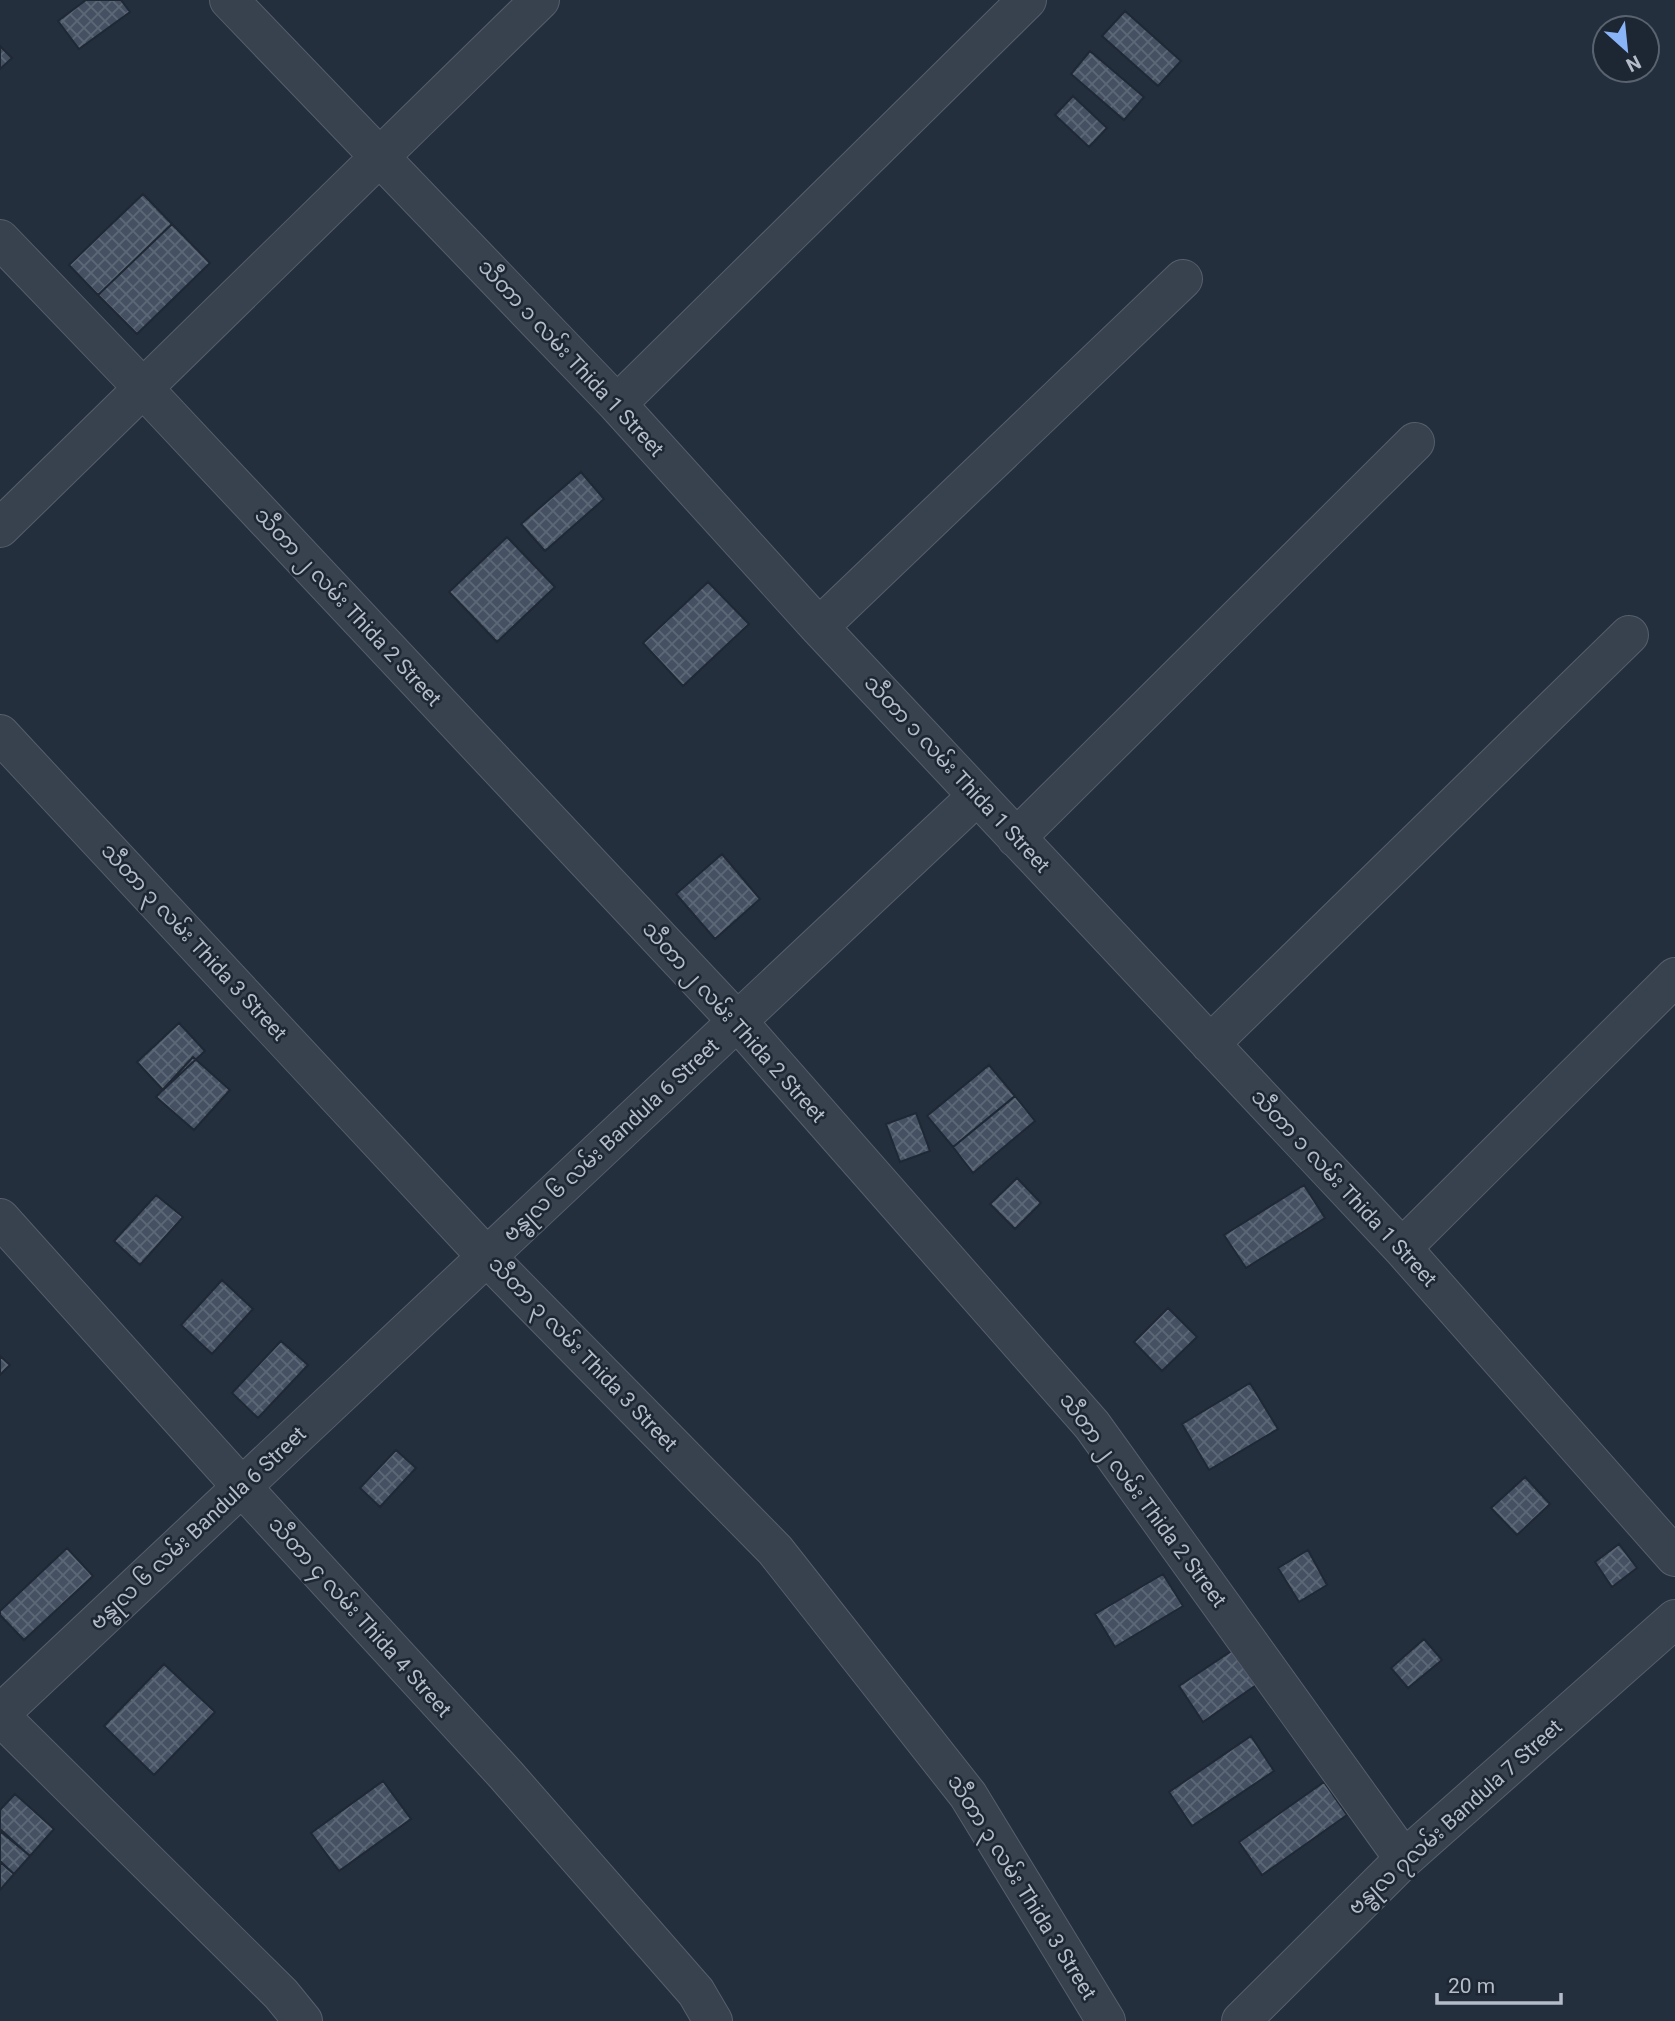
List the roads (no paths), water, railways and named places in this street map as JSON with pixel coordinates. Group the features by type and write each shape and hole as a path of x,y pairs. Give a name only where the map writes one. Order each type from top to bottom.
{"street":[{"name":"သီတာ ၁ လမ်း Thida 1 Street","path":"229,0 617,404 819,627 1402,1248 1675,1557"},
{"path":"0,528 540,0"},
{"path":"617,404 1027,0"},
{"name":"သီတာ ၂ လမ်း Thida 2 Street","path":"0,239 738,1021 1091,1425 1404,1858"},
{"path":"819,627 1183,279"},
{"path":"1016,838 1415,442"},
{"path":"1210,1044 1629,635"},
{"name":"သီတာ ၃ လမ်း Thida 3 Street","path":"0,734 487,1257 775,1550 968,1795 1106,2021"},
{"name":"ဗန္ဓုလ ၆ လမ်း Bandula 6 Street","path":"0,1715 977,796"},
{"path":"1402,1248 1675,977"},
{"name":"သီတာ ၄ လမ်း Thida 4 Street","path":"0,1218 506,1775 696,1992 713,2021"},
{"name":"ဗန္ဓုလ ၇လမ်း Bandula 7 Street","path":"1241,2021 1404,1858 1675,1619"},
{"path":"0,1715 281,1994 303,2021"}]}
